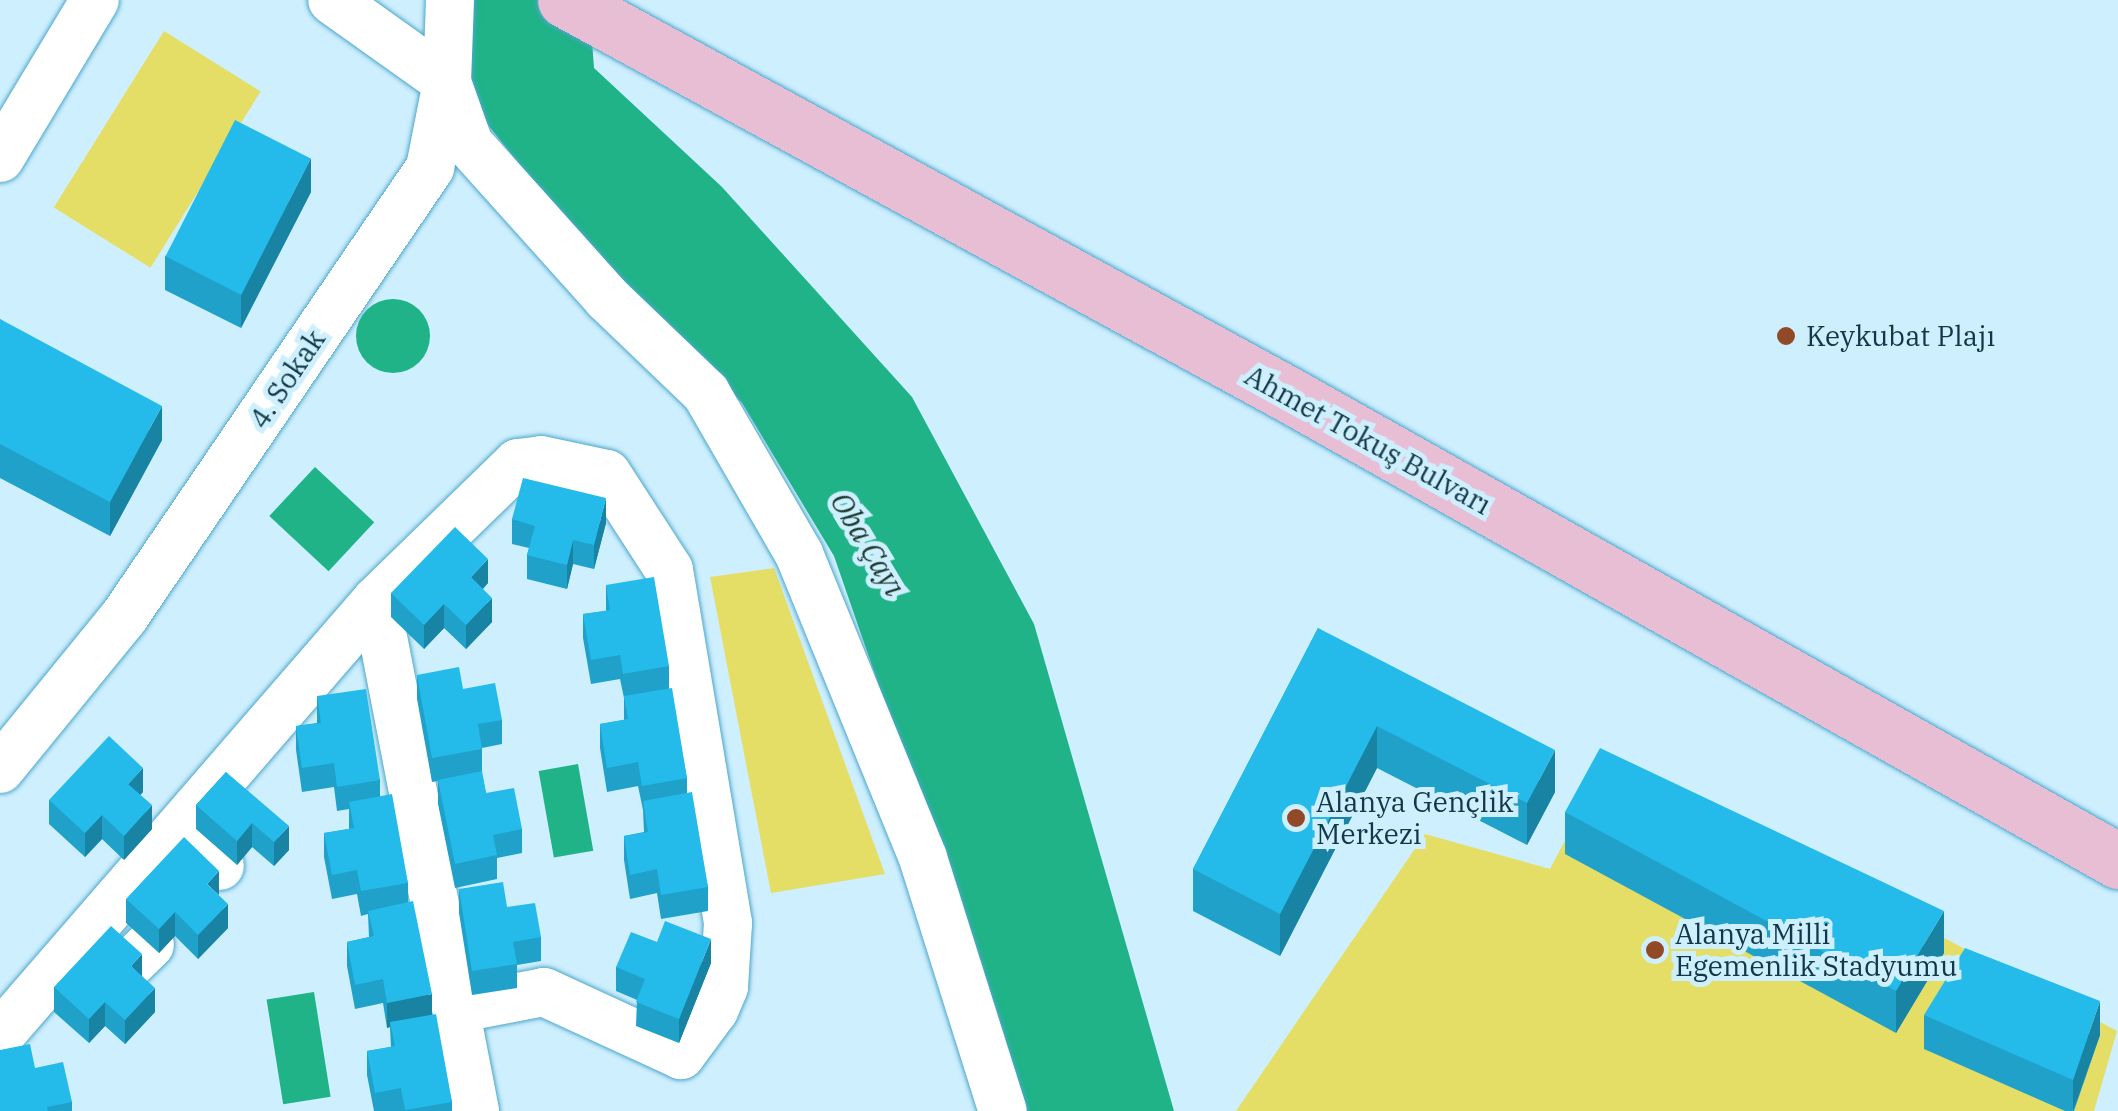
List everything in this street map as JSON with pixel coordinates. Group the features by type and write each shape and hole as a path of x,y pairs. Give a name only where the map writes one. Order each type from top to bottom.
{"main road":[{"name":"Ahmet Tokuş Bulvarı","path":"565,0 1293,397 2118,861"}],"street":[{"path":"0,158 96,0"},
{"path":"332,0 446,82 469,144 511,196 706,393 798,554 923,858 1003,1111"},
{"name":"4. Sokak","path":"0,768 124,618 430,168 446,82 450,0"},
{"path":"0,1035 376,601 518,463 541,460 607,474 668,570 728,923 724,987 714,1010 681,1055 544,992 457,1014 411,1032"},
{"path":"376,601 419,804 469,899 457,1014 475,1111"},
{"path":"179,829 218,868"},
{"path":"388,920 469,899"},
{"path":"101,918 139,956"}],"shaded area":[{"path":"164,31 261,91 150,268 54,207"},
{"path":"774,568 885,874 771,893 710,577"},
{"name":"Alanya Milli Egemenlik Stadyumu","path":"1609,757 2117,1031 2094,1111 1236,1111 1425,834 1550,869"}],"water":[{"name":"Oba Çayı","path":"454,0 589,0 594,68 722,187 912,397 1034,624 1174,1111 1026,1111 834,556 742,403 560,215 484,120 454,48"},
{"path":"393,299 419,310 430,336 419,362 393,373 367,362 356,336 367,310"},
{"path":"315,467 374,522 329,571 269,516"},
{"path":"578,764 593,851 554,858 539,771"},
{"path":"314,992 331,1097 283,1104 267,1000"}],"building":[{"path":"235,120 311,159 241,295 166,256"},
{"path":"0,319 162,406 110,502 0,444"},
{"path":"523,478 606,498 594,545 573,540 567,565 527,555 535,526 512,519"},
{"path":"455,527 488,559 471,577 492,598 466,625 444,604 424,625 391,593"},
{"path":"654,577 669,666 623,674 620,655 591,660 583,614 610,610 606,585"},
{"name":"Alanya Gençlik Merkezi","path":"1318,628 1555,750 1527,803 1377,726 1280,914 1193,869"},
{"path":"459,667 463,689 495,683 502,720 478,724 482,749 432,758 417,675"},
{"path":"672,688 687,778 642,786 638,762 607,768 600,724 628,719 624,696"},
{"path":"366,689 380,780 337,787 334,763 302,768 296,726 321,723 317,696"},
{"path":"109,736 143,768 128,784 152,805 124,836 102,815 85,833 49,800"},
{"path":"1600,748 1944,911 1896,991 1565,812"},
{"path":"482,771 486,793 514,788 522,829 493,835 497,855 455,864 438,780"},
{"path":"226,772 289,826 274,842 252,823 237,841 196,805"},
{"path":"692,792 708,887 661,895 657,869 630,875 624,836 648,832 643,801"},
{"path":"392,794 408,883 361,891 357,870 332,875 324,833 354,828 349,802"},
{"path":"184,837 219,871 207,884 228,904 198,935 175,912 159,929 126,899"},
{"path":"503,882 507,907 535,903 541,937 513,942 517,964 472,971 459,889"},
{"path":"413,901 432,994 387,1003 383,979 355,985 347,942 374,936 368,911"},
{"path":"665,921 711,939 679,1019 636,1002 645,979 616,967 631,932 657,942"},
{"path":"111,926 142,954 131,966 155,988 125,1020 105,1002 89,1019 54,987"},
{"path":"1965,948 2100,1001 2073,1080 1924,1015"},
{"path":"436,1014 452,1102 405,1110 401,1088 375,1093 367,1051 395,1046 390,1022"},
{"path":"30,1044 35,1068 63,1062 72,1102 47,1107 48,1111 0,1111 0,1050"}],"place":[{"name":"Keykubat Plajı","path":"1786,336"},
{"name":"Alanya Gençlik Merkezi","path":"1296,818"},
{"name":"Alanya Milli Egemenlik Stadyumu","path":"1655,950"}]}
